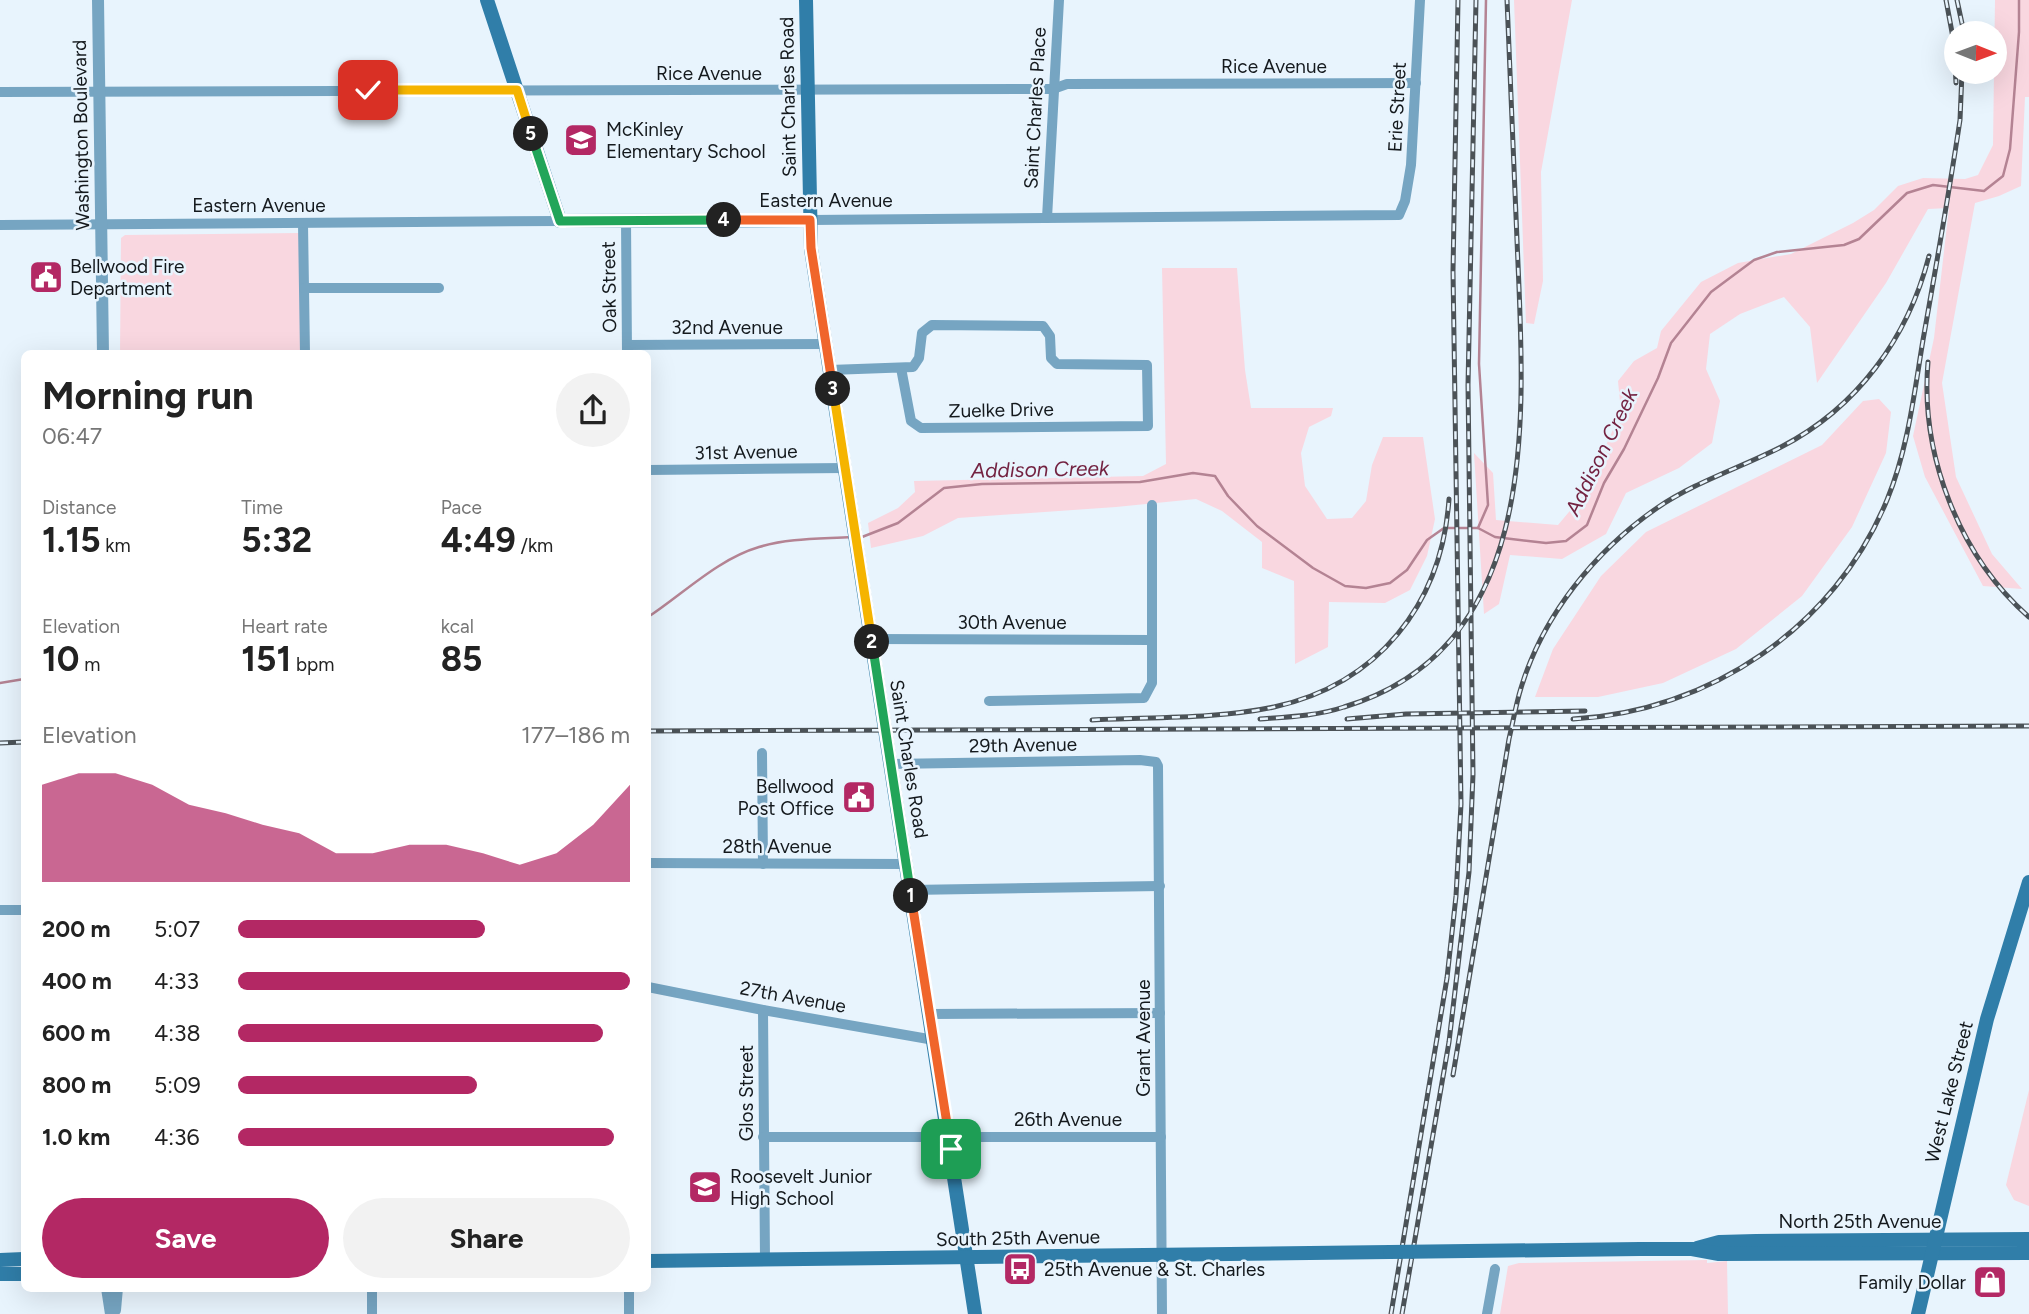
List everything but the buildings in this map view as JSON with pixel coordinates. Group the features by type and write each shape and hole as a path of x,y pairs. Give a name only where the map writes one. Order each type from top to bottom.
{"main road":[{"path":"487,0 560,221"},
{"name":"Saint Charles Road","path":"806,0 813,257 975,1314"},
{"name":"Eastern Avenue","path":"560,221 810,220"},
{"name":"West Lake Street","path":"1918,1314 1987,1019 2029,882"},
{"name":"North 25th Avenue","path":"1934,1246 2029,1239"},
{"name":"North 25th Avenue","path":"1390,1252 1692,1249 1731,1242 1934,1246 2029,1252"},
{"name":"South 25th Avenue","path":"651,1261 1390,1252"},
{"path":"0,1260 21,1259"},
{"path":"0,1274 21,1274"}],"street":[{"name":"Washington Boulevard","path":"98,0 103,350"},
{"name":"Saint Charles Place","path":"1047,218 1059,0"},
{"name":"Erie Street","path":"1399,215 1405,201 1410,165 1420,0"},
{"name":"Rice Avenue","path":"0,92 807,91 1054,89 1067,84 1416,83"},
{"name":"Eastern Avenue","path":"810,220 1399,215"},
{"name":"Oak Street","path":"626,220 627,349"},
{"name":"Eastern Avenue","path":"0,225 560,221"},
{"path":"303,224 306,350"},
{"path":"304,288 439,288"},
{"name":"Zuelke Drive","path":"932,326 1043,326 1050,336 1051,358 1057,364 1147,365 1148,426 921,428 913,425 909,416 901,368 913,367 918,362 920,337 924,329 932,326"},
{"name":"32nd Avenue","path":"627,349 826,344"},
{"path":"830,370 901,368"},
{"name":"31st Avenue","path":"651,470 845,468"},
{"path":"989,701 1143,698 1152,683 1152,505"},
{"name":"30th Avenue","path":"872,639 1152,640"},
{"path":"762,753 763,864"},
{"name":"29th Avenue","path":"890,764 1140,760 1156,762"},
{"name":"Grant Avenue","path":"1156,762 1159,771 1162,1314"},
{"name":"28th Avenue","path":"651,863 906,864"},
{"path":"910,890 1160,886"},
{"path":"0,910 21,910"},
{"name":"27th Avenue","path":"651,988 934,1040"},
{"name":"Glos Street","path":"762,1010 765,1260"},
{"path":"930,1014 1160,1013"},
{"name":"26th Avenue","path":"763,1137 1161,1137"},
{"path":"1487,1314 1495,1269"},
{"path":"108,1292 113,1314"},
{"path":"113,1314 116,1292"},
{"path":"372,1292 372,1314"},
{"path":"629,1292 629,1314"}],"shaded area":[{"path":"1514,0 1572,0 1541,172 1543,281 1534,324 1526,323"},
{"path":"1995,0 2029,0 2029,97 2025,97 2021,186 1975,203 1942,383 1956,477 1992,554 2022,589 1983,586 1925,477 1913,436 1934,338 1949,208 1928,209 1886,283 1817,383 1810,327 1784,297 1740,314 1710,334 1706,369 1720,401 1712,443 1679,468 1626,493 1606,534 1562,559 1510,555 1499,604 1484,614 1474,453 1493,473 1496,520 1558,525 1584,494 1621,412 1618,381 1634,361 1657,348 1661,331 1701,282 1738,263 1791,254 1874,210 1898,186 1923,178 1965,179 1978,175 1993,145 1994,84 2007,84 2007,21 1995,21"},
{"path":"299,233 301,350 120,350 121,238 125,235"},
{"path":"1162,268 1237,268 1245,370 1251,408 1333,408 1331,416 1309,427 1301,453 1305,486 1327,519 1352,518 1366,501 1372,465 1383,437 1423,437 1435,519 1427,556 1410,590 1385,603 1329,602 1328,647 1295,664 1294,581 1262,568 1262,542 1222,511 1196,499 958,518 923,536 871,548 868,523 898,508 915,492 914,481 1143,476 1166,464"},
{"path":"1879,399 1891,412 1886,453 1852,527 1802,596 1736,649 1663,683 1598,697 1535,697 1553,649 1601,576 1646,532 1822,445 1863,401"},
{"path":"2029,1090 2029,1206 2014,1200 2006,1185"},
{"path":"1707,1260 1707,1263 1727,1261 1728,1314 1500,1314 1508,1266 1519,1263"}],"waterway":[{"path":"1478,528 1488,505 1479,364 1486,0"},
{"name":"Addison Creek","path":"862,537 898,523 944,488 982,484 1140,482 1193,473 1215,476 1228,496 1257,526 1313,568 1345,586 1366,588 1390,583 1407,570 1427,540 1444,528 1478,528 1495,537 1546,543 1566,541 1587,525 1604,483 1624,449 1658,378 1671,343 1711,292 1754,260 1777,252 1844,245 1859,239 1907,193 1933,185 1984,191 2003,176 2010,149 2019,0"},
{"name":"Addison Creek","path":"651,615 715,568 759,547 805,539 852,537"},
{"name":"Addison Creek","path":"0,683 21,680"}],"railway":[{"path":"1391,1314 1447,978 1456,896 1461,804 1453,271 1458,0"},
{"path":"1402,1314 1449,1042 1469,872 1473,774 1468,385 1476,0"},
{"path":"1260,719 1334,710 1407,678 1454,636 1486,584 1506,524 1517,460 1521,393 1507,0"},
{"path":"1946,0 1950,21"},
{"path":"1957,0 1961,21"},
{"path":"1573,719 1623,713 1672,700 1718,680 1762,654 1801,623 1835,587 1864,546 1894,481 1910,421 1960,120 1962,84"},
{"path":"1453,1075 1516,707 1531,661 1557,610 1613,544 1657,508 1687,490 1781,447 1808,431 1856,391 1876,368 1908,315 1929,256"},
{"path":"1928,362 1927,397 1931,432 1949,501 1964,534 1983,564 2004,592 2029,617"},
{"path":"1092,720 1207,716 1252,711 1311,696 1344,680 1373,659 1398,634 1418,605 1433,573 1444,537 1449,499"},
{"path":"1347,719 1406,714 1585,711"},
{"path":"651,731 2029,726"},
{"path":"0,743 21,742"}],"place":[{"name":"McKinley Elementary School","path":"581,140"},
{"name":"Bellwood Fire Department","path":"46,277"},
{"name":"Bellwood Post Office","path":"859,797"},
{"name":"Roosevelt Junior High School","path":"705,1187"},
{"name":"25th Avenue & St. Charles","path":"1020,1269"},
{"name":"Family Dollar","path":"1990,1282"}],"route":[{"path":"368,90 517,90 560,221 810,220 816,281 951,1149"}]}
